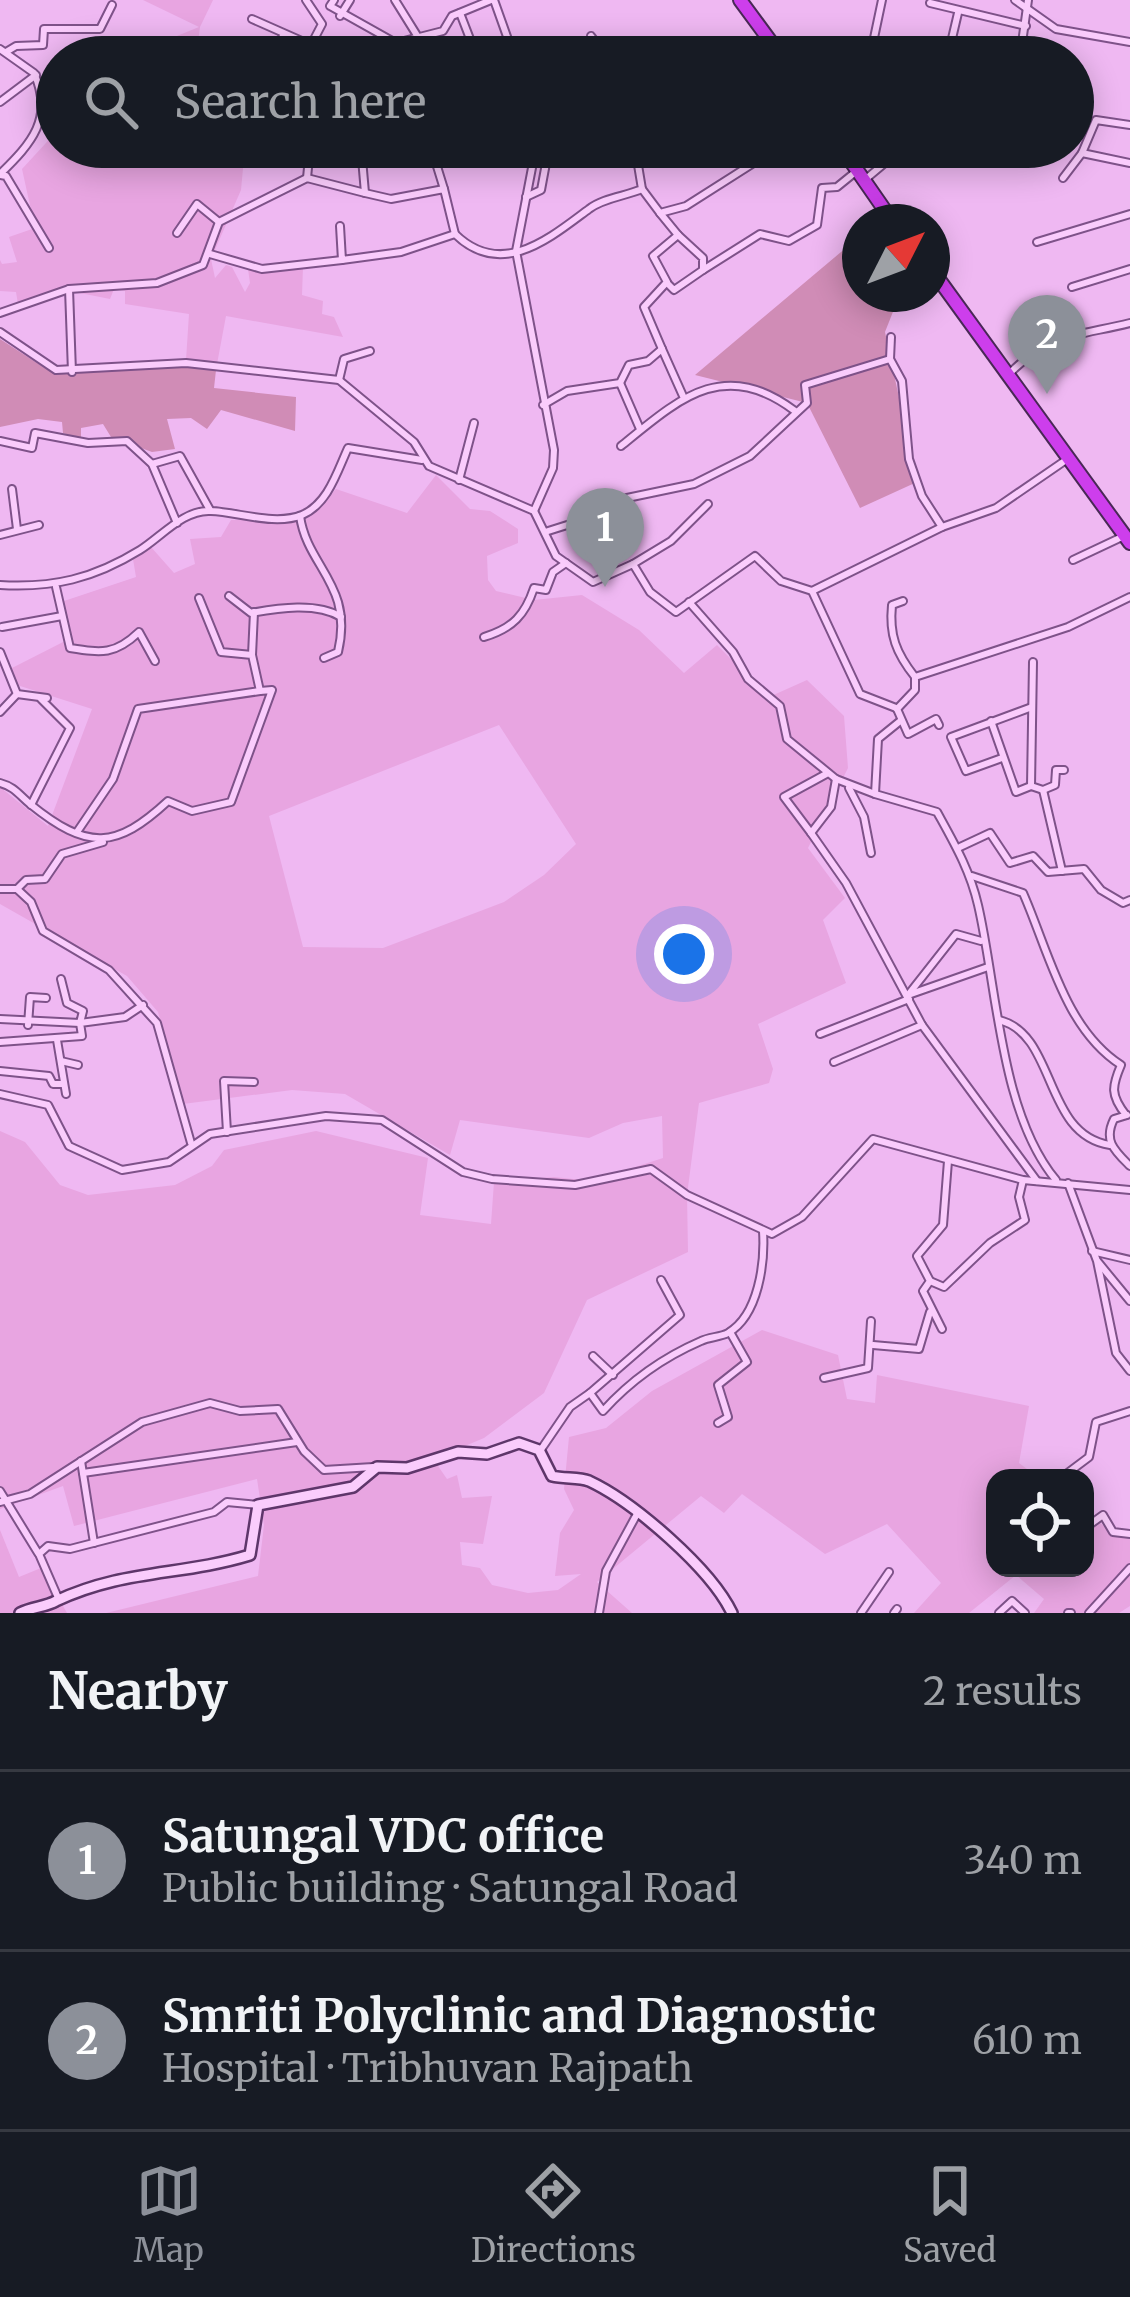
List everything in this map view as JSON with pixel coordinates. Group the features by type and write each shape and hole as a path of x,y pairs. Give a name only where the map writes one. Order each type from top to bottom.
{"highway":[{"path":"735,0 762,36"},
{"path":"858,168 884,204"},
{"path":"950,296 1127,539"}],"street":[{"path":"306,0 322,24 316,36"},
{"path":"334,0 330,6 340,16 380,36"},
{"path":"340,16 350,0"},
{"path":"395,0 417,36"},
{"path":"422,36 443,31 460,13 493,0 507,36"},
{"path":"874,36 881,0"},
{"path":"1015,0 1056,29 1130,42"},
{"path":"930,3 1026,26"},
{"path":"44,36 44,29 100,29 112,4"},
{"path":"1024,36 1028,5"},
{"path":"460,13 469,36"},
{"path":"953,36 958,13"},
{"path":"252,19 289,36"},
{"path":"3,50 36,46"},
{"path":"3,50 36,78"},
{"path":"0,102 36,81"},
{"path":"1094,124 1096,119 1130,125"},
{"path":"36,131 0,174 6,176 49,248"},
{"path":"1094,156 1130,163"},
{"path":"308,168 308,178"},
{"path":"363,168 365,193"},
{"path":"438,168 455,234 477,248 516,251 548,243 590,208 642,189"},
{"path":"532,168 516,251 543,405 553,434 553,469 534,511"},
{"path":"526,197 541,190 546,168"},
{"path":"638,168 642,189 703,258 703,269"},
{"path":"660,213 697,200 746,168"},
{"path":"678,235 652,256 674,290 760,234 789,241 806,232 821,218 818,193 874,168"},
{"path":"1063,178 1071,168"},
{"path":"0,313 69,289 172,280 203,265 219,222 308,178 391,199 444,189"},
{"path":"177,233 197,204 219,222"},
{"path":"1037,242 1130,214"},
{"path":"340,226 342,260"},
{"path":"210,254 262,269 401,252 455,234"},
{"path":"1072,287 1130,269"},
{"path":"667,282 644,307 683,396"},
{"path":"69,289 72,372"},
{"path":"1007,376 1032,350 1056,337 1130,323"},
{"path":"0,332 41,364 72,372 186,363 339,380 414,442 429,466"},
{"path":"891,337 890,359 902,381 909,459 922,496 942,527"},
{"path":"641,430 620,383 628,364 648,361 662,349"},
{"path":"339,380 344,359 370,351"},
{"path":"544,532 602,514 627,497 694,484 750,456 806,403 805,385 890,359"},
{"path":"543,405 567,392 620,383"},
{"path":"621,446 683,396 720,384 774,395 796,412"},
{"path":"459,480 474,423"},
{"path":"0,440 32,448 35,433 88,442 127,441 152,464 177,523"},
{"path":"0,585 56,587 137,552 177,523 210,510 230,516 300,516 321,501 348,448 418,457 534,511 566,563 593,583 670,541 708,503"},
{"path":"152,464 180,455 210,510"},
{"path":"633,564 668,609 676,612 755,556 781,581 812,591 942,527 996,508 1066,460"},
{"path":"12,489 17,529"},
{"path":"300,516 305,536 332,580 340,616 338,652 324,658"},
{"path":"0,535 39,525"},
{"path":"1073,560 1127,539"},
{"path":"484,637 514,623 528,609 534,588 546,590 554,572 566,563"},
{"path":"56,587 70,648 112,652 123,649 139,632 155,661"},
{"path":"812,591 860,694 898,709"},
{"path":"230,596 254,612 288,607 330,610 340,616"},
{"path":"915,677 1068,627 1130,597"},
{"path":"199,598 221,652 252,655"},
{"path":"689,602 733,652 748,679 780,706 787,739 836,779 937,812 960,848 999,1020 1038,1155 1063,1183 1097,1261 1130,1300"},
{"path":"903,602 892,605 890,627 898,656 915,677 916,690 898,709 899,722 908,734 936,719 939,724"},
{"path":"254,612 252,655 260,691"},
{"path":"0,642 1,627 62,616"},
{"path":"0,652 17,694"},
{"path":"1030,786 1033,662"},
{"path":"17,890 26,880 45,879 62,854 139,828 168,801 192,811 231,802 272,690 138,709 113,779 77,832"},
{"path":"17,694 44,698 70,728 31,805"},
{"path":"0,712 17,694"},
{"path":"1002,758 966,771 951,737 1032,707"},
{"path":"991,721 1016,792 1055,785 1056,770 1064,770"},
{"path":"874,794 878,740 899,722"},
{"path":"828,773 784,797 846,883 922,1025 1037,1181"},
{"path":"811,833 831,807 836,779"},
{"path":"0,780 77,832 107,841"},
{"path":"848,784 864,818 871,853"},
{"path":"1042,790 1062,871"},
{"path":"960,848 990,833 1010,863 1033,856 1048,872 1084,869 1101,890 1123,903 1130,900"},
{"path":"969,874 1023,893 1075,1018 1096,1047 1120,1065 1112,1080 1113,1095 1128,1114 1111,1124 1110,1144"},
{"path":"0,889 17,890 31,902 44,931 109,970 143,1005 168,1046 191,1143"},
{"path":"908,997 956,934 981,941"},
{"path":"820,1034 988,967"},
{"path":"0,1042 82,1036 83,1011 77,1003 67,1003 61,980"},
{"path":"28,1024 30,998 46,998"},
{"path":"0,1019 80,1023 125,1017 143,1005"},
{"path":"999,1020 1016,1024 1031,1043 1073,1124 1087,1137 1110,1144 1130,1166"},
{"path":"834,1062 922,1025"},
{"path":"57,1040 66,1094"},
{"path":"61,1061 78,1065"},
{"path":"0,1071 49,1076 53,1084 64,1084"},
{"path":"227,1132 224,1082 254,1082"},
{"path":"0,1094 48,1105 69,1146 122,1171 169,1162 191,1143 227,1132 326,1116 362,1118 398,1126 464,1172 492,1179 557,1179 575,1185 651,1169 687,1195 763,1231 778,1232 802,1217 873,1139 1023,1180 1130,1190"},
{"path":"948,1161 943,1225 916,1256 930,1280 944,1288 990,1243 1025,1220 1018,1198 1023,1180"},
{"path":"590,1394 603,1411 657,1364 730,1332 749,1310 756,1289 765,1256 763,1231"},
{"path":"1092,1251 1130,1260"},
{"path":"1097,1261 1116,1353 1130,1371"},
{"path":"539,1450 570,1407 680,1315 661,1280"},
{"path":"930,1280 923,1291 942,1329"},
{"path":"871,1321 868,1346 919,1348 930,1312"},
{"path":"718,1423 728,1417 718,1385 747,1362 730,1332"},
{"path":"824,1378 865,1371 873,1346"},
{"path":"593,1356 613,1375"},
{"path":"0,1502 10,1501 81,1461 142,1422 209,1402 240,1411 278,1409 297,1442 331,1472 406,1468 458,1452 487,1454 519,1444 539,1450 552,1476 588,1480 637,1514 706,1570 732,1613"},
{"path":"1073,1469 1089,1457 1096,1422 1130,1411"},
{"path":"83,1473 297,1442"},
{"path":"81,1461 94,1543"},
{"path":"39,1554 48,1546 70,1549 214,1512 227,1502 258,1504 353,1487 377,1467"},
{"path":"0,1491 39,1554 56,1605"},
{"path":"20,1613 56,1605 71,1590 131,1573 222,1564 250,1556 258,1504"},
{"path":"599,1613 606,1571 637,1514"},
{"path":"1094,1521 1102,1515 1113,1532 1130,1534"},
{"path":"1089,1613 1130,1568"},
{"path":"861,1613 889,1572"},
{"path":"999,1613 1012,1601 1025,1613"}],"shaded area":[{"path":"143,0 213,0 199,36 177,36 199,27"},
{"path":"36,154 36,168 243,168 241,190 211,259 215,278 226,265 232,267 245,292 250,283 248,269 261,273 303,267 302,295 323,301 322,314 334,317 343,337 226,316 217,364 186,360 189,314 125,304 125,291 114,289 110,299 60,289 18,304 16,292 0,291 0,260 2,264 17,262 9,237 35,228 22,169"},
{"path":"842,251 842,312 893,312 885,332 917,482 860,508 807,403 695,375"},
{"path":"0,339 54,374 186,366 216,370 214,388 296,397 295,431 221,410 207,429 191,418 167,419 175,449 152,452 111,437 103,424 81,428 81,439 63,433 62,422 38,419 0,427"},
{"path":"436,475 470,509 490,511 518,529 518,543 487,556 488,580 496,591 534,600 582,595 639,630 684,673 717,645 769,697 807,680 844,716 848,768 808,848 845,898 823,920 846,983 758,1024 773,1069 769,1083 699,1103 687,1195 688,1252 587,1300 544,1393 484,1438 441,1456 438,1466 447,1479 457,1475 462,1498 492,1496 483,1544 460,1542 462,1565 480,1568 492,1585 528,1593 558,1590 581,1574 555,1576 560,1533 574,1510 564,1489 569,1437 606,1428 652,1391 762,1330 838,1355 847,1399 875,1403 877,1375 1029,1406 1019,1463 1027,1469 986,1469 986,1577 1014,1577 969,1613 914,1613 941,1583 887,1524 825,1554 742,1494 724,1513 701,1496 597,1582 632,1613 106,1613 258,1576 264,1525 257,1479 74,1526 63,1486 0,1509 0,1131 25,1142 60,1185 88,1195 175,1185 212,1166 224,1150 316,1131 428,1158 420,1215 491,1224 494,1182 554,1177 592,1181 663,1158 662,1116 623,1123 589,1138 460,1120 450,1155 345,1094 292,1090 183,1104 158,1012 127,976 0,904 0,787 48,826 92,709 17,685 12,668 69,639 64,601 136,577 133,559 151,547 174,573 195,564 190,539 221,537 231,520 309,516 336,489 407,513","holes":["499,725 576,844 544,875 504,902 383,948 303,947 269,816"]},
{"path":"1094,1519 1115,1534 1130,1529 1130,1606 1119,1613 1034,1613 1044,1599 1018,1577 1094,1577"},
{"path":"0,1530 19,1577 41,1568 67,1613 0,1613"}],"place":[{"name":"Smriti Polyclinic and Diagnostic","path":"1047,394"},
{"name":"Satungal VDC office","path":"605,587"}]}
